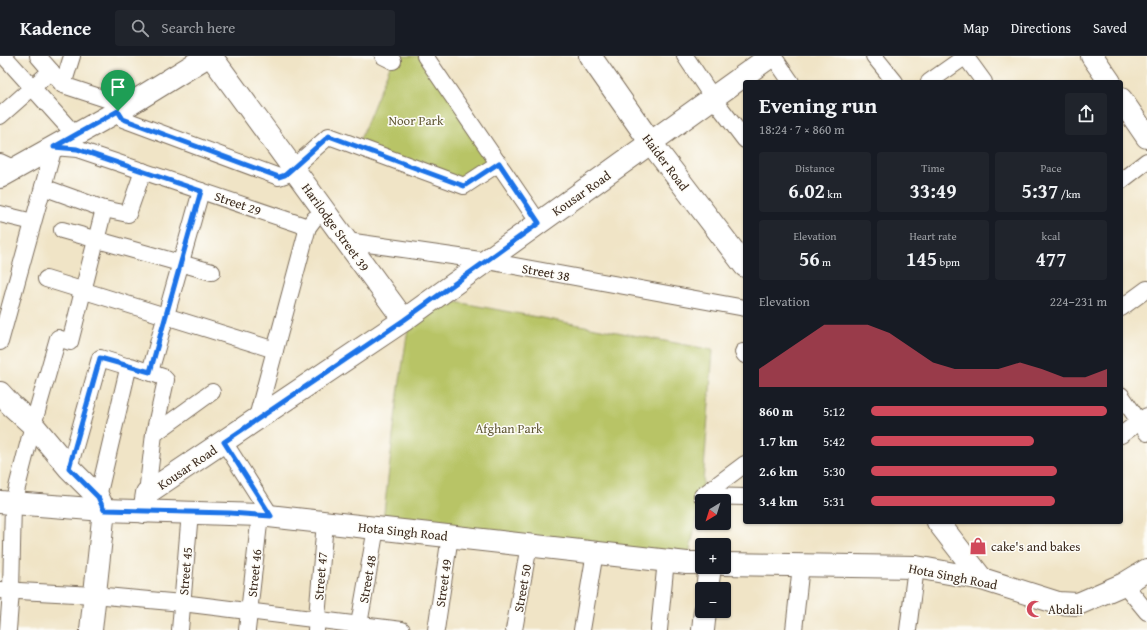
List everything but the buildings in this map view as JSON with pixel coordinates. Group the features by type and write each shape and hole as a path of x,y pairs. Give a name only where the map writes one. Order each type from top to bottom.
{"main road":[{"path":"5,169 54,147 210,56"},
{"name":"Harilodge Street 39","path":"210,56 404,320"},
{"name":"Kousar Road","path":"146,503 224,442 404,320 772,56"},
{"path":"1092,56 1109,80"},
{"name":"Haider Road","path":"596,58 651,143 743,263"},
{"path":"1123,102 1147,137"},
{"path":"0,393 33,425 101,504 91,630"},
{"name":"Hota Singh Road","path":"6,502 101,504 146,503 190,512 266,516 695,562"},
{"path":"940,524 982,579"},
{"name":"Hota Singh Road","path":"731,564 916,567 982,579 1058,604 1078,604 1124,584 1147,570"},
{"path":"703,630 704,618"}],"street":[{"path":"4,56 75,135"},
{"path":"38,56 63,84 123,108 123,119 279,177 285,175 329,136 464,186 499,163"},
{"path":"63,84 72,56"},
{"path":"426,56 539,223"},
{"path":"685,56 743,137"},
{"path":"772,56 790,80"},
{"path":"874,56 892,80"},
{"path":"932,80 966,56 983,80"},
{"path":"0,116 51,71"},
{"path":"0,342 54,147"},
{"name":"Street 29","path":"54,147 77,149 308,227"},
{"path":"1123,179 1147,161"},
{"path":"43,187 104,209 128,214 143,171"},
{"path":"150,372 201,191"},
{"path":"256,420 308,227 322,207"},
{"path":"8,630 6,591 6,502 33,425 58,338 70,342 104,209"},
{"path":"0,214 33,222"},
{"path":"62,230 212,272"},
{"name":"Street 38","path":"347,241 487,261 743,308"},
{"path":"46,279 275,350"},
{"path":"1123,307 1147,289"},
{"path":"69,468 100,358 129,367 131,366 163,377 166,380 154,434 146,503"},
{"path":"101,504 129,367"},
{"path":"154,434 212,392"},
{"path":"1123,398 1144,424 1123,434"},
{"path":"224,442 266,516"},
{"path":"743,465 702,496 743,497"},
{"name":"Street 45","path":"180,630 190,512"},
{"name":"Street 46","path":"247,630 266,516"},
{"name":"Street 47","path":"317,625 325,522"},
{"name":"Street 48","path":"359,627 376,528"},
{"name":"Street 49","path":"436,630 450,536"},
{"name":"Street 50","path":"514,630 529,545"},
{"path":"582,630 595,552"},
{"path":"659,630 666,560"},
{"path":"794,630 801,565"},
{"path":"908,630 916,567"},
{"path":"1124,584 1147,612"},
{"path":"6,591 94,595 182,602 249,612 317,625 402,630"}],"green space":[{"name":"Noor Park","path":"394,56 425,56 499,163 464,186 357,147"},
{"name":"Afghan Park","path":"435,298 713,350 702,494 695,494 695,527 687,563 382,529 398,394 410,316"}],"place":[{"name":"cake's and bakes","path":"978,546"},
{"name":"Abdali","path":"1035,609"}],"route":[{"path":"118,111 123,119 279,177 285,175 329,136 464,186 499,163 539,223 404,320 224,442 271,516 230,513 104,510 98,497 69,468 89,394 100,358 150,372 201,191 77,149 54,147 118,111"}]}
